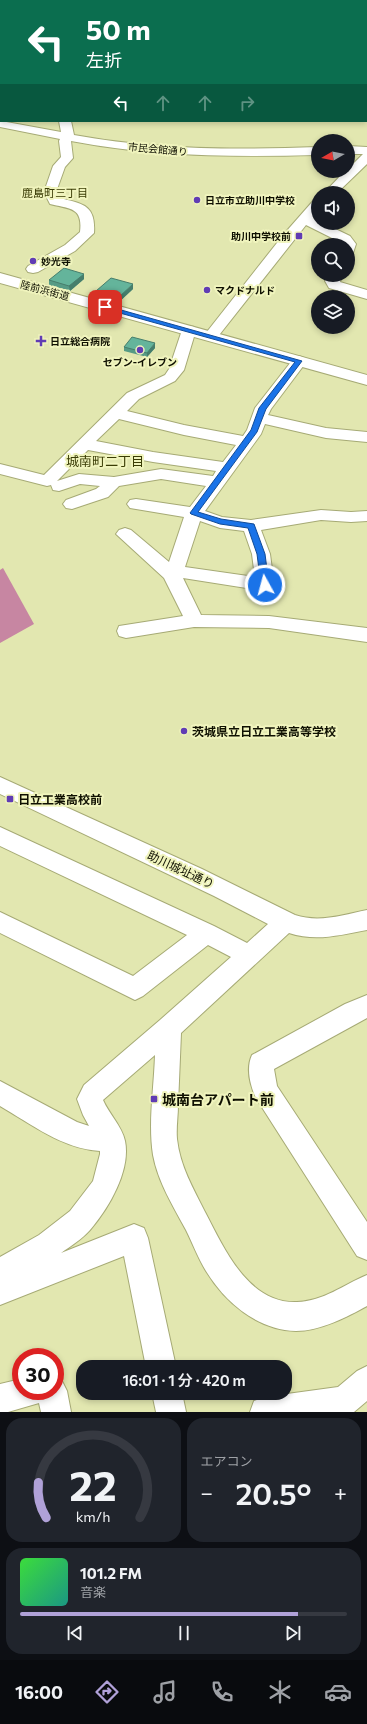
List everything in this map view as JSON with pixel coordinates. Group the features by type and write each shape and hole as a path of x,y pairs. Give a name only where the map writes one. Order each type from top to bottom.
{"highway":[{"name":"陸前浜街道","path":"0,278 367,380"}],"street":[{"path":"33,269 70,248 87,233 89,220 85,211 81,208 55,201 50,192 59,166 67,158 65,141 68,137 65,122"},
{"name":"市民会館通り","path":"0,123 68,137 138,148 201,152 311,151"},
{"path":"355,150 367,151"},
{"path":"340,186 356,175 367,157"},
{"path":"211,336 311,212"},
{"path":"304,219 343,238"},
{"path":"333,282 334,284 367,295"},
{"path":"0,469 46,481 134,396 170,378 176,370 189,330"},
{"path":"194,621 180,589 171,574 171,571 194,513 255,431 263,408 299,361"},
{"path":"116,413 184,430 246,442"},
{"path":"260,418 326,433 367,437"},
{"path":"85,444 153,457 227,468"},
{"path":"59,486 79,479 114,482 161,474 216,482"},
{"path":"72,504 102,493 114,482"},
{"path":"136,504 194,513 220,522 251,526 321,515 351,517 367,516"},
{"path":"125,534 171,571 265,585 261,554 251,526"},
{"path":"126,631 194,621 269,622 367,635"},
{"name":"助川城址通り","path":"0,785 224,890 286,922 302,927 328,928 367,920"},
{"path":"0,836 206,933 250,956"},
{"path":"0,922 135,988 206,933"},
{"path":"0,1273 49,1245 80,1221 106,1187 113,1154 112,1140 92,1106 90,1099 93,1093 169,1028 286,922"},
{"path":"367,1006 261,1063 265,1090 367,1246"},
{"path":"169,1028 164,1138 166,1156 171,1173 219,1266 242,1294 261,1309 278,1315 299,1317 319,1313 351,1299 367,1289"},
{"path":"0,1093 70,1132 87,1138 112,1140"},
{"path":"0,1291 134,1238 160,1360"},
{"path":"265,1412 345,1401 367,1381"},
{"path":"0,1399 12,1396"},
{"path":"54,1400 56,1412"},
{"path":"168,1400 171,1412"}],"shaded area":[{"path":"3,568 34,624 0,643 0,570"}],"building":[{"path":"64,268 84,274 69,286 49,280"},
{"path":"111,278 133,284 119,297 96,291"},
{"path":"132,337 155,343 147,353 124,347"}],"place":[{"name":"日立市立助川中学校","path":"197,200"},
{"name":"助川中学校前","path":"299,236"},
{"name":"妙光寺","path":"33,261"},
{"name":"マクドナルド","path":"207,290"},
{"name":"日立総合病院","path":"41,341"},
{"name":"セブン-イレブン","path":"140,350"},
{"name":"茨城県立日立工業高等学校","path":"184,731"},
{"name":"日立工業高校前","path":"10,799"},
{"name":"城南台アパート前","path":"154,1099"}],"district":[{"name":"鹿島町三丁目","path":"55,192"},
{"name":"城南町二丁目","path":"105,461"}],"route":[{"path":"105,307 299,361 263,408 255,431 194,513 220,522 251,526 261,554 265,585"}]}
